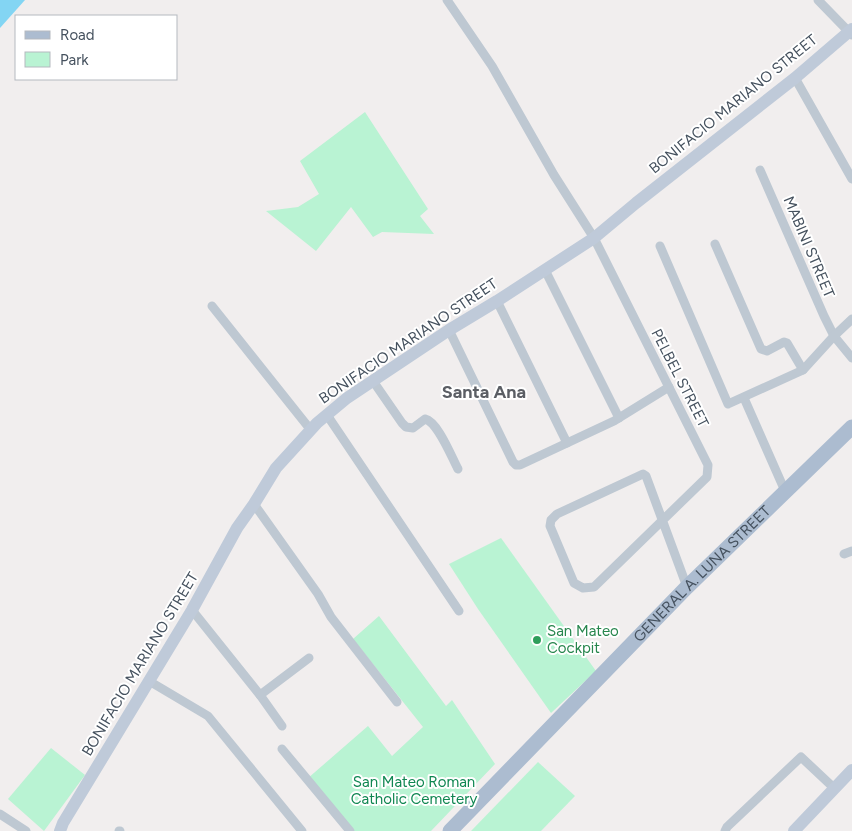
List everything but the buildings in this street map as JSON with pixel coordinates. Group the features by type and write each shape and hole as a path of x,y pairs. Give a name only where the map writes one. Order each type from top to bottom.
{"main road":[{"name":"GENERAL A. LUNA STREET","path":"450,831 687,587 852,427"}],"street":[{"name":"PELBEL STREET","path":"447,0 492,66 554,176 594,238 708,465 707,477 663,519 594,587 583,588 574,583 550,526 551,520 557,514 643,474 646,476 663,519 687,587"},
{"path":"818,0 851,32"},
{"name":"BONIFACIO MARIANO STREET","path":"60,831 62,823 192,610 237,528 276,468 310,429 347,398 449,330 594,238 851,32"},
{"path":"795,78 852,179"},
{"name":"MABINI STREET","path":"760,170 824,316 834,336 852,358"},
{"path":"715,244 761,349 767,351 784,342 787,343 803,370"},
{"path":"660,246 727,403 730,404 744,398 803,370 834,336 852,320"},
{"path":"545,270 619,418"},
{"path":"497,301 566,442"},
{"path":"212,306 310,429"},
{"path":"449,330 516,465 520,465 619,418 668,387"},
{"path":"373,381 406,426 413,428 425,419 433,423 458,469"},
{"path":"744,398 785,491"},
{"path":"327,414 459,611"},
{"path":"254,504 318,594 331,617 397,702"},
{"path":"192,610 260,695 282,726"},
{"path":"260,695 309,658"},
{"path":"149,681 208,716 302,831"},
{"path":"282,749 350,831"},
{"path":"725,831 801,757 834,788"},
{"path":"794,831 852,770"},
{"path":"0,814 26,831"}],"green space":[{"path":"365,112 428,209 420,216 434,234 382,232 373,237 351,207 316,251 266,211 298,207 319,194 300,161"},
{"name":"San Mateo Cockpit","path":"501,538 596,671 551,713 449,564"},
{"name":"San Mateo Roman Catholic Cemetery","path":"379,616 446,706 452,700 495,764 431,831 354,831 307,779 368,726 392,756 423,727 353,639"},
{"path":"51,748 85,775 44,831 8,799"},
{"name":"San Mateo Roman Catholic Cemetery","path":"538,762 575,796 541,831 471,831"}],"water":[{"path":"0,0 25,0 0,28"}],"place":[{"name":"San Mateo Cockpit","path":"537,640"}],"district":[{"name":"Santa Ana","path":"484,392"}]}
